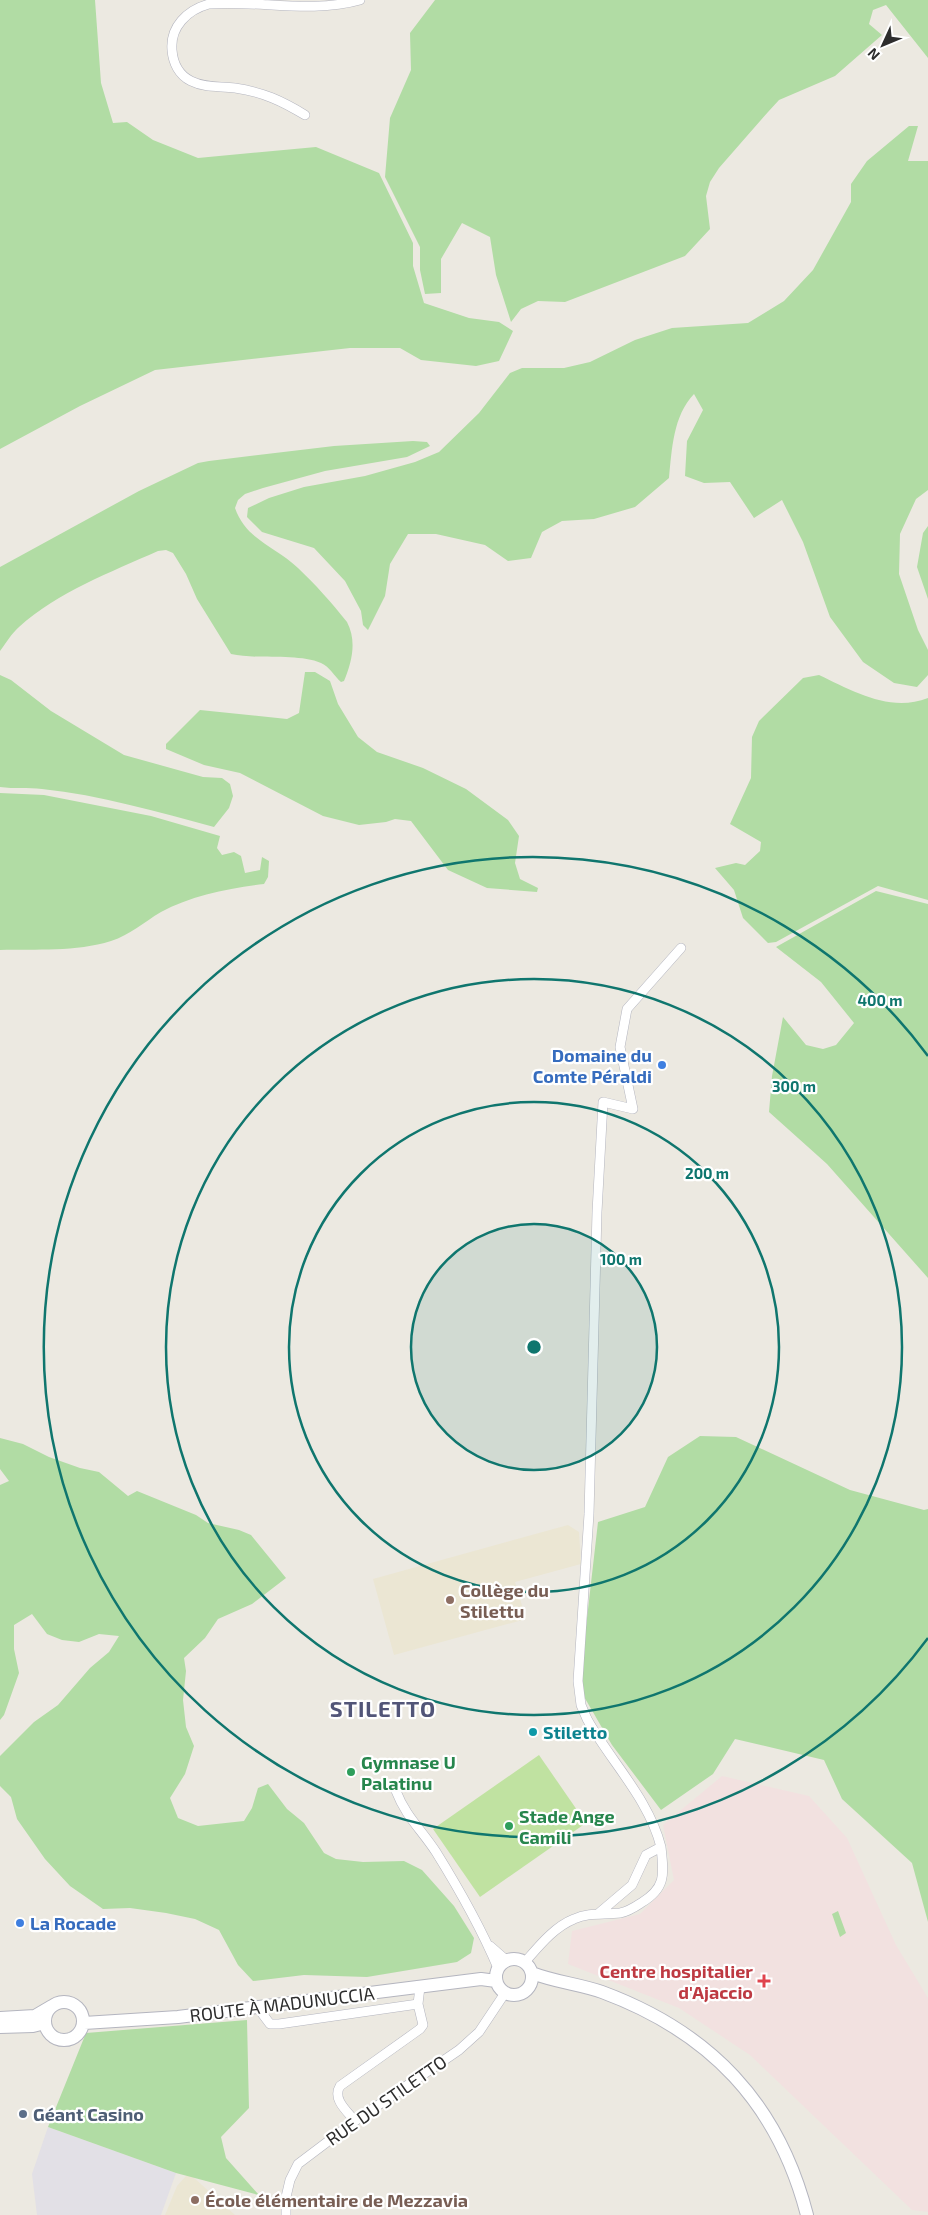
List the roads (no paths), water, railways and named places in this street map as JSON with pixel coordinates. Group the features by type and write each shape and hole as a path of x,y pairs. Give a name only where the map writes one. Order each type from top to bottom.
{"main road":[{"path":"529,1973 523,1993 517,1995 505,1993 499,1970 516,1958 529,1973 549,1980 600,1991 639,2008 673,2026 704,2047 750,2095 768,2120 787,2155 800,2187 807,2215"},
{"name":"ROUTE À MADUNUCCIA","path":"84,2023 178,2017 258,2008 481,1979 499,1970"},
{"path":"0,2018 35,2016 52,2006 66,2002 73,2004 83,2016 84,2023 80,2032 73,2038 64,2040 55,2038 48,2032 45,2023 46,2014 52,2006"},
{"path":"0,2027 33,2026 45,2023"}],"street":[{"path":"306,115 278,98 237,88 208,87 190,81 176,68 172,49 174,32 182,19 197,8 210,4 240,2 324,4 360,0"},
{"path":"529,1973 556,1930 574,1919 599,1913 621,1913 652,1896 662,1883 661,1848 653,1823 643,1804 587,1719 581,1705 578,1681 589,1514 597,1212 603,1102 633,1109 620,1047 626,1009 680,948"},
{"path":"396,1791 408,1817 437,1854 488,1944 499,1970"},
{"path":"599,1913 632,1884 646,1855 661,1848"},
{"path":"355,2121 337,2098 337,2091 340,2086 420,2029 423,2025 418,2004 420,1987"},
{"name":"RUE DU STILETTO","path":"286,2215 286,2197 290,2180 298,2164 355,2121 459,2050 479,2032 505,1993"},
{"path":"258,2008 270,2024 418,2004"}],"place":[{"name":"Domaine du Comte Péraldi","path":"662,1065"},
{"name":"Collège du Stilettu","path":"450,1600"},
{"name":"Stiletto","path":"533,1732"},
{"name":"Gymnase U Palatinu","path":"351,1772"},
{"name":"Stade Ange Camili","path":"509,1826"},
{"name":"La Rocade","path":"20,1923"},
{"name":"Centre hospitalier d'Ajaccio","path":"764,1981"},
{"name":"Géant Casino","path":"23,2114"},
{"name":"École élémentaire de Mezzavia","path":"195,2200"}],"district":[{"name":"STILETTO","path":"383,1708"}]}
